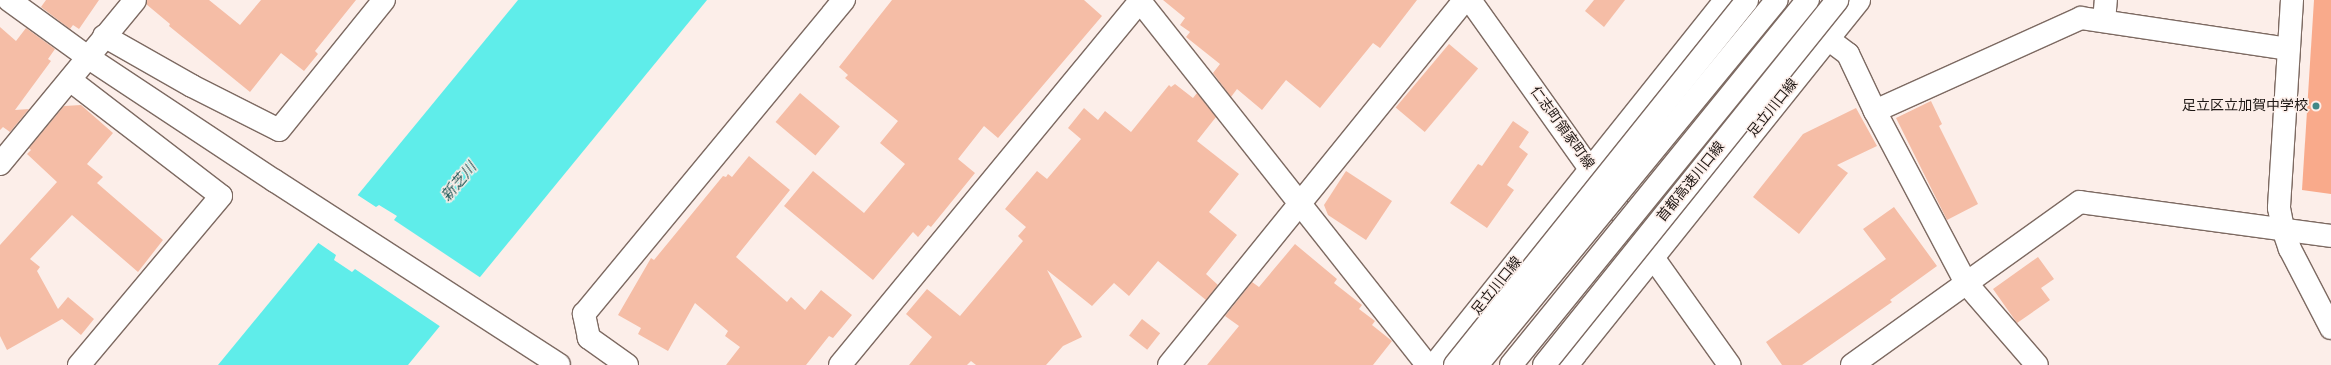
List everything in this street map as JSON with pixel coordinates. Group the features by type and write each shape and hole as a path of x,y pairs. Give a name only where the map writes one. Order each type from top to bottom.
{"main road":[{"path":"9,0 89,58 559,365"},
{"path":"0,164 89,58 104,36 135,0"},
{"path":"104,36 192,86 279,130 384,0"},
{"path":"627,365 589,338 584,314 844,0"},
{"path":"840,365 1140,0 1427,365"},
{"path":"1169,365 1465,0"},
{"name":"仁志町領家町線","path":"1470,0 1654,256 1729,365"},
{"name":"足立川口線","path":"1434,365 1725,0"},
{"path":"1455,365 1746,0"},
{"path":"1477,365 1777,0"},
{"path":"1511,365 1808,0"},
{"name":"首都高速川口線","path":"1544,365 1837,0"},
{"name":"足立川口線","path":"1566,365 1859,0"},
{"path":"2292,0 2279,208 2283,229 2331,328"},
{"path":"1875,111 2081,18 2105,10 2289,49"},
{"path":"1828,39 1848,54 1875,111 1966,283 2037,365"},
{"path":"70,80 221,196 79,365"},
{"path":"1852,365 2080,202 2331,236"}],"shaded area":[{"name":"足立区立加賀中学校","path":"2314,0 2331,0 2331,194 2302,190"}],"water":[{"name":"新芝川","path":"518,0 707,0 408,365 218,365"}],"pier":[{"path":"356,194 376,207 379,205 397,216 394,220 481,278 441,327 355,269 352,272 334,260 336,255 317,242"}],"building":[{"path":"46,0 99,0 79,29 73,25 70,29 41,7"},
{"path":"147,0 209,0 240,25 261,0 356,0 315,51 318,54 304,71 281,53 250,92 169,26 170,24 146,4"},
{"path":"892,0 1084,0 1102,16 998,138 984,126 958,159 975,173 931,227 928,225 918,237 913,232 873,280 784,206 813,171 864,213 905,164 880,143 898,121 845,78 848,75 839,67"},
{"path":"1163,0 1417,0 1380,48 1373,43 1320,108 1286,80 1262,110 1237,89 1231,97 1213,73 1220,64 1186,37 1190,32 1180,25 1185,18"},
{"path":"1594,0 1625,0 1604,27 1585,11"},
{"path":"0,27 16,41 26,28 55,49 48,59 51,61 15,110 29,109 10,132 3,127 0,130"},
{"path":"1449,44 1478,68 1425,132 1396,108"},
{"path":"1175,84 1193,98 1197,93 1216,117 1197,141 1239,174 1209,212 1237,235 1206,274 1218,285 1206,300 1158,261 1129,296 1114,283 1092,306 1047,270 1082,337 1063,346 1046,365 976,365 971,361 967,365 909,365 932,337 906,314 927,289 960,316 1023,241 1018,236 1026,227 1005,209 1037,171 1047,179 1081,139 1068,128 1084,108 1098,120 1105,111 1131,132 1169,85 1171,87"},
{"path":"800,93 840,126 815,156 776,122"},
{"path":"1931,101 1942,124 1939,126 1978,204 1947,220 1896,118"},
{"path":"81,105 113,133 87,164 103,177 97,183 163,240 138,272 72,215 30,259 40,267 37,271 58,309 68,297 94,319 81,335 62,319 7,350 0,336 0,245 57,182 27,154 31,150 29,148 64,106"},
{"path":"1856,108 1877,146 1837,165 1848,173 1799,234 1753,197 1803,134"},
{"path":"1513,121 1529,132 1519,147 1528,154 1507,185 1514,190 1487,228 1450,203 1478,164 1482,166"},
{"path":"749,156 790,190 736,257 787,302 791,297 805,310 821,290 852,315 833,338 829,336 806,365 726,365 740,347 725,336 728,331 695,303 668,351 638,334 641,328 618,315 651,258 654,260 723,176 726,177 728,174 732,177"},
{"path":"1346,171 1392,201 1366,240 1328,215 1324,205"},
{"path":"1894,207 1937,266 1890,300 1892,302 1802,365 1782,365 1766,342 1886,259 1863,229"},
{"path":"1295,244 1337,279 1334,283 1362,305 1359,309 1375,321 1372,325 1392,341 1373,365 1207,365 1239,326 1225,316 1252,282 1259,287"},
{"path":"2038,257 2054,279 2041,288 2050,300 2017,323 1993,289"},
{"path":"1142,319 1160,333 1147,350 1129,336"}],"place":[{"name":"足立区立加賀中学校","path":"2316,106"}]}
